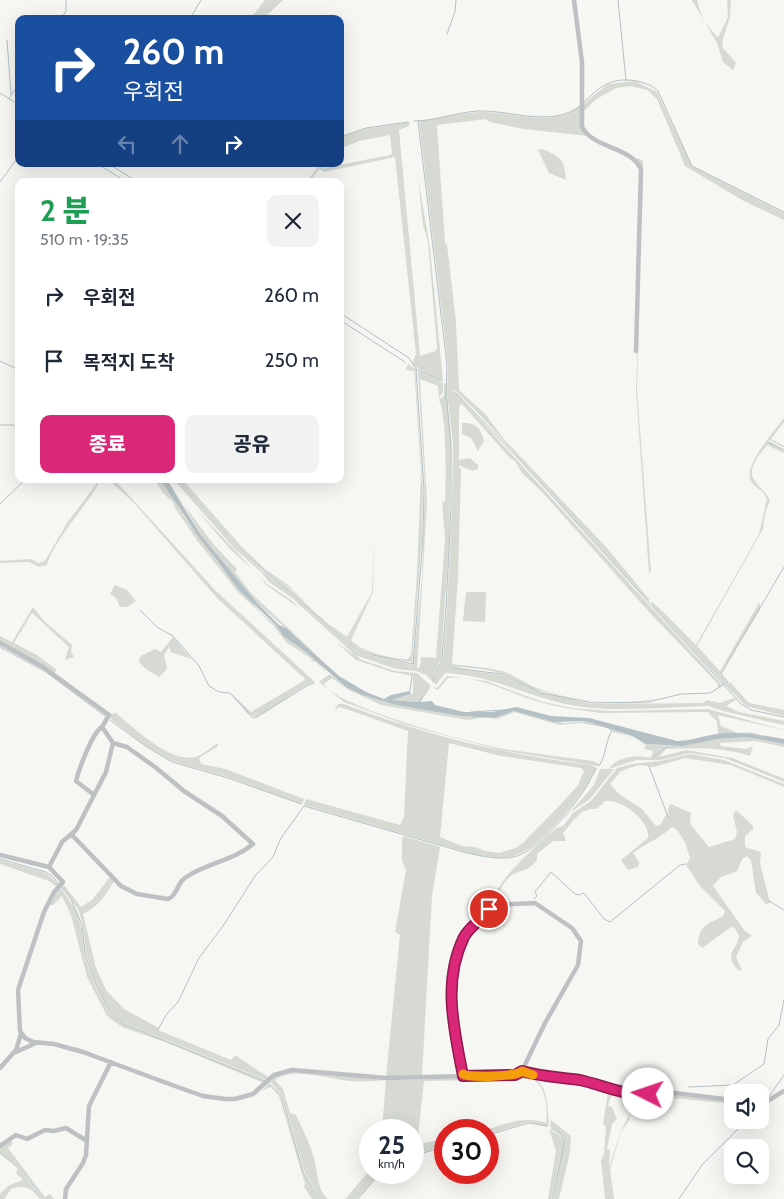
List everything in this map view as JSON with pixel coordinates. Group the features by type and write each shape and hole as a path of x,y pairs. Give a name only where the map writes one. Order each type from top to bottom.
{"street":[{"path":"574,0 582,62 582,127 588,135 635,160 641,169 636,351"},
{"path":"0,642 43,667 108,713 109,718 97,730 76,779 94,795"},
{"path":"72,835 121,886 137,894 168,899 173,897 185,878 215,862 233,858 253,844 222,816 184,791 155,767 127,747 113,743 102,727"},
{"path":"49,866 62,842 72,835 106,772 113,743"},
{"path":"0,855 49,866 62,880 44,912 20,983 18,996 22,1034 18,1046 0,1068"},
{"path":"22,1034 27,1040 68,1047 172,1086 203,1096 225,1099 249,1096 277,1074 292,1070 386,1078 515,1075 522,1071 545,1023 578,964 581,945 578,936 572,928 533,902 491,905 485,915 464,936 452,969 450,993 463,1076"},
{"path":"12,1054 37,1043"},
{"path":"65,1199 66,1189 83,1163 87,1141 89,1106 112,1062"},
{"path":"522,1071 540,1077 586,1082 630,1094 667,1092 724,1099"},
{"path":"769,1100 784,1091"},
{"path":"0,1146 16,1136 27,1139 45,1130 54,1131 66,1128 87,1141"}],"shaded area":[{"path":"265,0 281,0 265,15 253,15"},
{"path":"692,0 697,0 702,18"},
{"path":"727,0 731,0 730,17 722,42 723,48 736,63 733,70 723,62 717,43 705,22 718,38 728,17"},
{"path":"635,81 657,92 692,166 784,213 784,220 742,200 685,166 657,99 647,90 631,86 616,88 595,100 584,111 582,105 608,84"},
{"path":"580,106 581,127 588,136 523,129 490,122 486,119 437,125 445,243 447,244 456,322 459,390 486,415 503,438 607,548 649,599 649,602 480,415 453,390 722,685 718,689 717,683 650,613 542,492 522,473 515,461 510,458 462,404 459,407 459,460 470,458 478,465 478,469 473,471 458,465 461,470 458,578 452,664 502,671 540,689 567,697 537,690 499,673 469,668 451,668 502,675 542,693 592,704 704,703 706,700 720,703 734,698 736,700 726,706 739,712 784,721 784,725 708,706 604,709 570,705 478,678 445,673 436,685 426,675 416,671 396,669 355,655 291,597 269,582 262,573 235,549 177,483 181,483 242,552 262,571 288,589 349,645 364,654 413,665 422,577 425,489 418,371 443,383 443,392 439,398 438,386 420,379 427,503 417,669 420,666 421,657 436,658 445,538 442,502 445,501 446,479 443,419 439,400 444,396 444,383 446,384 451,445 449,543 441,659 437,668 439,669 443,659 447,610 453,444 447,392 448,365 419,121 480,112 544,118 569,113"},
{"path":"410,122 409,126 399,130 420,356 436,351 437,347 428,242 423,225 418,177 430,248 443,381 430,376 412,364 416,354 395,157 324,172 319,169 312,178 309,178 318,167 344,167 344,164 392,153 390,135 359,141 344,147 344,136 366,129"},
{"path":"542,149 553,154 563,163 566,180 549,173 538,150"},
{"path":"638,158 643,161 643,185 639,164 636,159"},
{"path":"641,250 637,390 651,572 649,573 636,391"},
{"path":"408,364 415,369 423,489 422,537 412,662 384,658 365,652 350,644 327,623 347,637 372,592 374,539 373,592 351,640 369,651 394,658 408,659 411,654 417,574 421,472 414,371 406,370"},
{"path":"784,418 784,422 771,439 784,446 784,448 770,440 768,441 784,451 784,453 767,445 755,462 752,472 752,477 767,495 770,501 765,513 763,529 697,646 720,671 760,604 760,610 720,674 727,682 724,684 651,604 652,602 658,607 696,645 759,534 767,499 764,493 751,482 750,473 756,456"},
{"path":"462,423 474,425 481,433 484,441 478,451 471,438 462,434"},
{"path":"98,483 92,495 66,530 47,565 39,567 29,562 0,563 0,561 31,559 38,563 45,561 67,523"},
{"path":"112,483 117,483 124,490 215,590 315,682 308,684 257,717 248,714 230,692 251,712 305,680 304,678 217,598 134,503"},
{"path":"157,483 164,483 184,516 221,567 261,613 277,626 283,636 317,661 329,675 316,662 311,661 312,659 287,643 273,625 238,592 196,539 173,502 164,494"},
{"path":"163,483 169,483 200,534 258,604 279,625 286,628 339,676 366,692 384,699 391,695 410,691 410,694 392,700 418,702 431,686 420,702 432,701 435,705 464,712 493,712 516,707 551,716 589,718 677,741 716,734 742,733 784,739 784,744 747,737 717,739 682,746 646,744 632,736 585,721 554,722 514,711 494,718 460,716 396,705 363,695 347,688 307,653 283,636 277,626 240,591 198,536"},
{"path":"183,483 186,483 242,547 265,569 288,585 313,610 289,588 263,570 243,551"},
{"path":"184,505 215,546 237,569 235,572 251,593 318,656 258,604 200,534"},
{"path":"195,508 256,572 230,549"},
{"path":"260,577 267,584 290,599 321,629 298,607 266,585"},
{"path":"115,585 127,590 136,601 127,607 120,607 116,598 110,594"},
{"path":"466,592 486,592 485,622 463,621"},
{"path":"33,607 44,621 72,645 71,652 74,657 65,660 69,647 32,613 14,643 37,655 57,670 54,673 0,641 0,636 12,642"},
{"path":"173,637 191,659 171,652 169,647 164,655 167,669 159,677 146,669 138,661 141,656 155,649 161,652"},
{"path":"336,642 362,660 395,671 417,673 431,686 418,702 392,700 413,693 413,676 392,672 356,660"},
{"path":"331,675 347,688 396,705 460,716 483,717 468,720 381,705 347,689 332,678 324,684 334,693 352,703 377,713 460,739 498,748 593,761 599,764 598,766 500,750 407,725 344,702 320,683"},
{"path":"447,676 467,679 448,678 438,690 432,687 437,688"},
{"path":"474,679 486,681 540,701 572,708 609,711 708,709 784,730 718,715 721,726 738,733 751,732 760,735 718,734 717,721 709,712 601,713 570,709 529,699"},
{"path":"730,682 749,703 784,710 784,716 746,706 725,685"},
{"path":"655,699 643,702 614,703 584,700 627,702"},
{"path":"338,704 344,704 404,725 466,742 528,756 591,765 597,768 570,808 553,828 534,845 516,855 506,857 473,854 304,805 306,799 400,825 404,817 408,731 339,707 334,711","holes":["449,743 501,756 581,768 584,771 578,785 561,804 522,844 515,848 499,853 485,851 475,847 462,846 440,837"]},
{"path":"514,711 564,723 585,721 613,729 611,731 608,728 581,723 559,725 514,712 497,719 489,718"},
{"path":"116,713 143,736 175,755 195,757 218,743 218,746 199,758 201,764 225,769 304,799 302,804 228,777 172,761 144,745 111,719 111,714"},
{"path":"614,730 626,735 612,732"},
{"path":"747,737 784,744 784,747 756,741 720,743 721,746 746,749 753,746 750,756 719,750 688,748 666,749 659,757 686,750 732,758 780,777 784,779 784,782 725,758 690,753 660,760 636,760 609,769 622,759 651,758 653,751 644,749 646,745 635,739 646,744 667,746 659,749 653,758 660,750 669,746 717,739"},
{"path":"690,754 724,760 784,784 784,787 731,765 685,758 654,767 640,765 629,768 620,772 610,784 619,794 642,809 656,826 660,825 667,813 669,817 668,809 671,804 691,813 690,824 709,847 735,839 737,832 733,815 736,810 753,826 753,829 745,836 745,847 761,852 760,863 770,903 766,904 756,893 751,860 747,856 743,858 737,871 721,877 713,886 744,930 752,936 743,942 736,957 742,970 739,971 731,957 739,936 735,928 731,927 702,948 698,944 702,929 723,916 725,911 700,886 686,865 690,858 685,842 677,830 672,827 633,853 639,862 638,867 628,870 621,860 648,838 647,831 645,825 634,812 612,801 605,801 597,809 582,812 563,833 566,841 553,841 537,854 537,860 530,867 509,877 500,891 495,905 495,897 499,887 507,876 556,828 563,826 573,813 591,801 617,768"},
{"path":"600,769 614,769 590,799 572,811 559,825 594,785"},
{"path":"404,836 440,847 432,896 422,1075 425,1076 386,1077 400,935 395,932 406,870 402,861 402,838"},
{"path":"0,860 46,873 59,885 57,887 49,881 0,864"},
{"path":"110,877 114,881 105,896 93,908 83,914 96,968 106,990 124,1009 159,1028 158,1030 231,1060 235,1055 268,1077 266,1080 124,1023 109,1009 96,985 86,953 83,925 78,909 62,887 64,885 81,907 92,900"},
{"path":"60,887 76,910 82,930 84,954 95,986 108,1010 124,1024 264,1081 264,1083 165,1042 122,1027 107,1016 87,977 71,915 62,896 53,905 48,905"},
{"path":"292,1072 387,1080 531,1077 537,1080 544,1090 549,1123 548,1126 529,1122 499,1131 499,1126 523,1120 546,1123 547,1110 543,1091 531,1079 424,1081 420,1119 383,1119 386,1080 351,1081 302,1074 283,1076 275,1080 283,1089 290,1113 296,1115 310,1145 321,1190 328,1199 320,1199 304,1171 283,1096 270,1082 277,1076"},
{"path":"587,1083 622,1094 660,1093 724,1100 724,1103 662,1097 648,1098 612,1093 608,1106 612,1107 617,1119 612,1124 607,1149 610,1150 609,1167 621,1131 629,1115 630,1119 621,1132 610,1169 614,1199 605,1199 601,1160 604,1154 606,1127 603,1124 608,1093 588,1086"},
{"path":"269,1084 281,1096 303,1172 318,1199 312,1199 304,1187 305,1184 279,1096 271,1087 261,1091"},
{"path":"551,1120 571,1136 570,1152 559,1199 553,1199 564,1139 562,1135 550,1126"},
{"path":"549,1129 561,1136 563,1144 551,1199 548,1199 556,1151"},
{"path":"10,1140 13,1144 8,1148 45,1197 50,1194 54,1199 45,1199 21,1169 0,1153 0,1147"},
{"path":"434,1141 434,1149 424,1152 424,1143"},
{"path":"18,1168 43,1199 40,1199 27,1188 20,1187 11,1189 4,1199 0,1199 0,1194 8,1186 23,1180 16,1173"},
{"path":"359,1183 370,1184 357,1199 345,1199"}],"waterway":[{"path":"64,15 66,11 66,0"},
{"path":"192,15 201,0"},
{"path":"266,15 282,0"},
{"path":"447,34 455,12 456,0"},
{"path":"618,0 626,81"},
{"path":"7,40 11,94"},
{"path":"584,102 602,86 615,81 635,81 653,87 658,91 692,166 784,212"},
{"path":"9,99 15,89"},
{"path":"0,93 15,102"},
{"path":"414,121 479,111 544,117 557,116 580,106"},
{"path":"418,121 447,365 446,392 451,444 451,507 446,609 442,659 438,669"},
{"path":"344,136 366,128 408,122"},
{"path":"0,182 15,161"},
{"path":"103,167 120,178"},
{"path":"114,167 131,178"},
{"path":"344,316 409,358 416,369 441,381"},
{"path":"344,323 405,362"},
{"path":"0,361 15,368"},
{"path":"182,483 242,551 349,644 364,653 413,664 423,537 424,489 416,369"},
{"path":"456,393 516,456 741,704 751,710 784,717"},
{"path":"0,425 15,426"},
{"path":"769,442 784,450"},
{"path":"0,504 22,483"},
{"path":"453,668 502,674 542,693 593,703 648,702 681,694 710,693 728,682 721,674 784,567"},
{"path":"140,610 157,627 173,636 199,666 209,686 219,692 230,693 253,718 314,683"},
{"path":"0,647 46,672 105,716"},
{"path":"320,682 330,675"},
{"path":"410,691 412,676"},
{"path":"471,712 505,710"},
{"path":"110,720 144,745 172,762 228,778 301,804"},
{"path":"599,766 613,729"},
{"path":"653,758 660,750 668,746"},
{"path":"649,766 668,817"},
{"path":"158,1030 166,1015 178,1002 199,958 223,926 255,876 273,857 281,838 304,806 467,853 505,858 526,852 545,837 564,817 586,787 596,769"},
{"path":"0,859 46,872 53,877 71,899 82,925 85,954 96,985 109,1010 124,1024 265,1081"},
{"path":"534,899 537,896 535,892 551,872 575,894 584,893 604,919 610,922 680,865 686,864"},
{"path":"769,901 784,910"},
{"path":"689,1087 733,1085 764,1064 768,1039 779,1025 784,1000"},
{"path":"769,1097 784,1075"},
{"path":"268,1083 282,1096 303,1172 319,1199"},
{"path":"499,1132 529,1123 547,1126"},
{"path":"551,1128 562,1135 564,1144 552,1199"},
{"path":"679,1199 702,1165 738,1129"},
{"path":"424,1153 434,1150"},
{"path":"0,1153 21,1170 44,1199"},
{"path":"358,1199 371,1184"}],"slow traffic":[{"path":"463,1074 463,1076 470,1077 519,1075 522,1071 533,1075"}],"route":[{"path":"489,909 464,936 452,969 450,997 455,1017 463,1076 519,1075 522,1071 540,1077 578,1080 635,1095 648,1094"}]}
